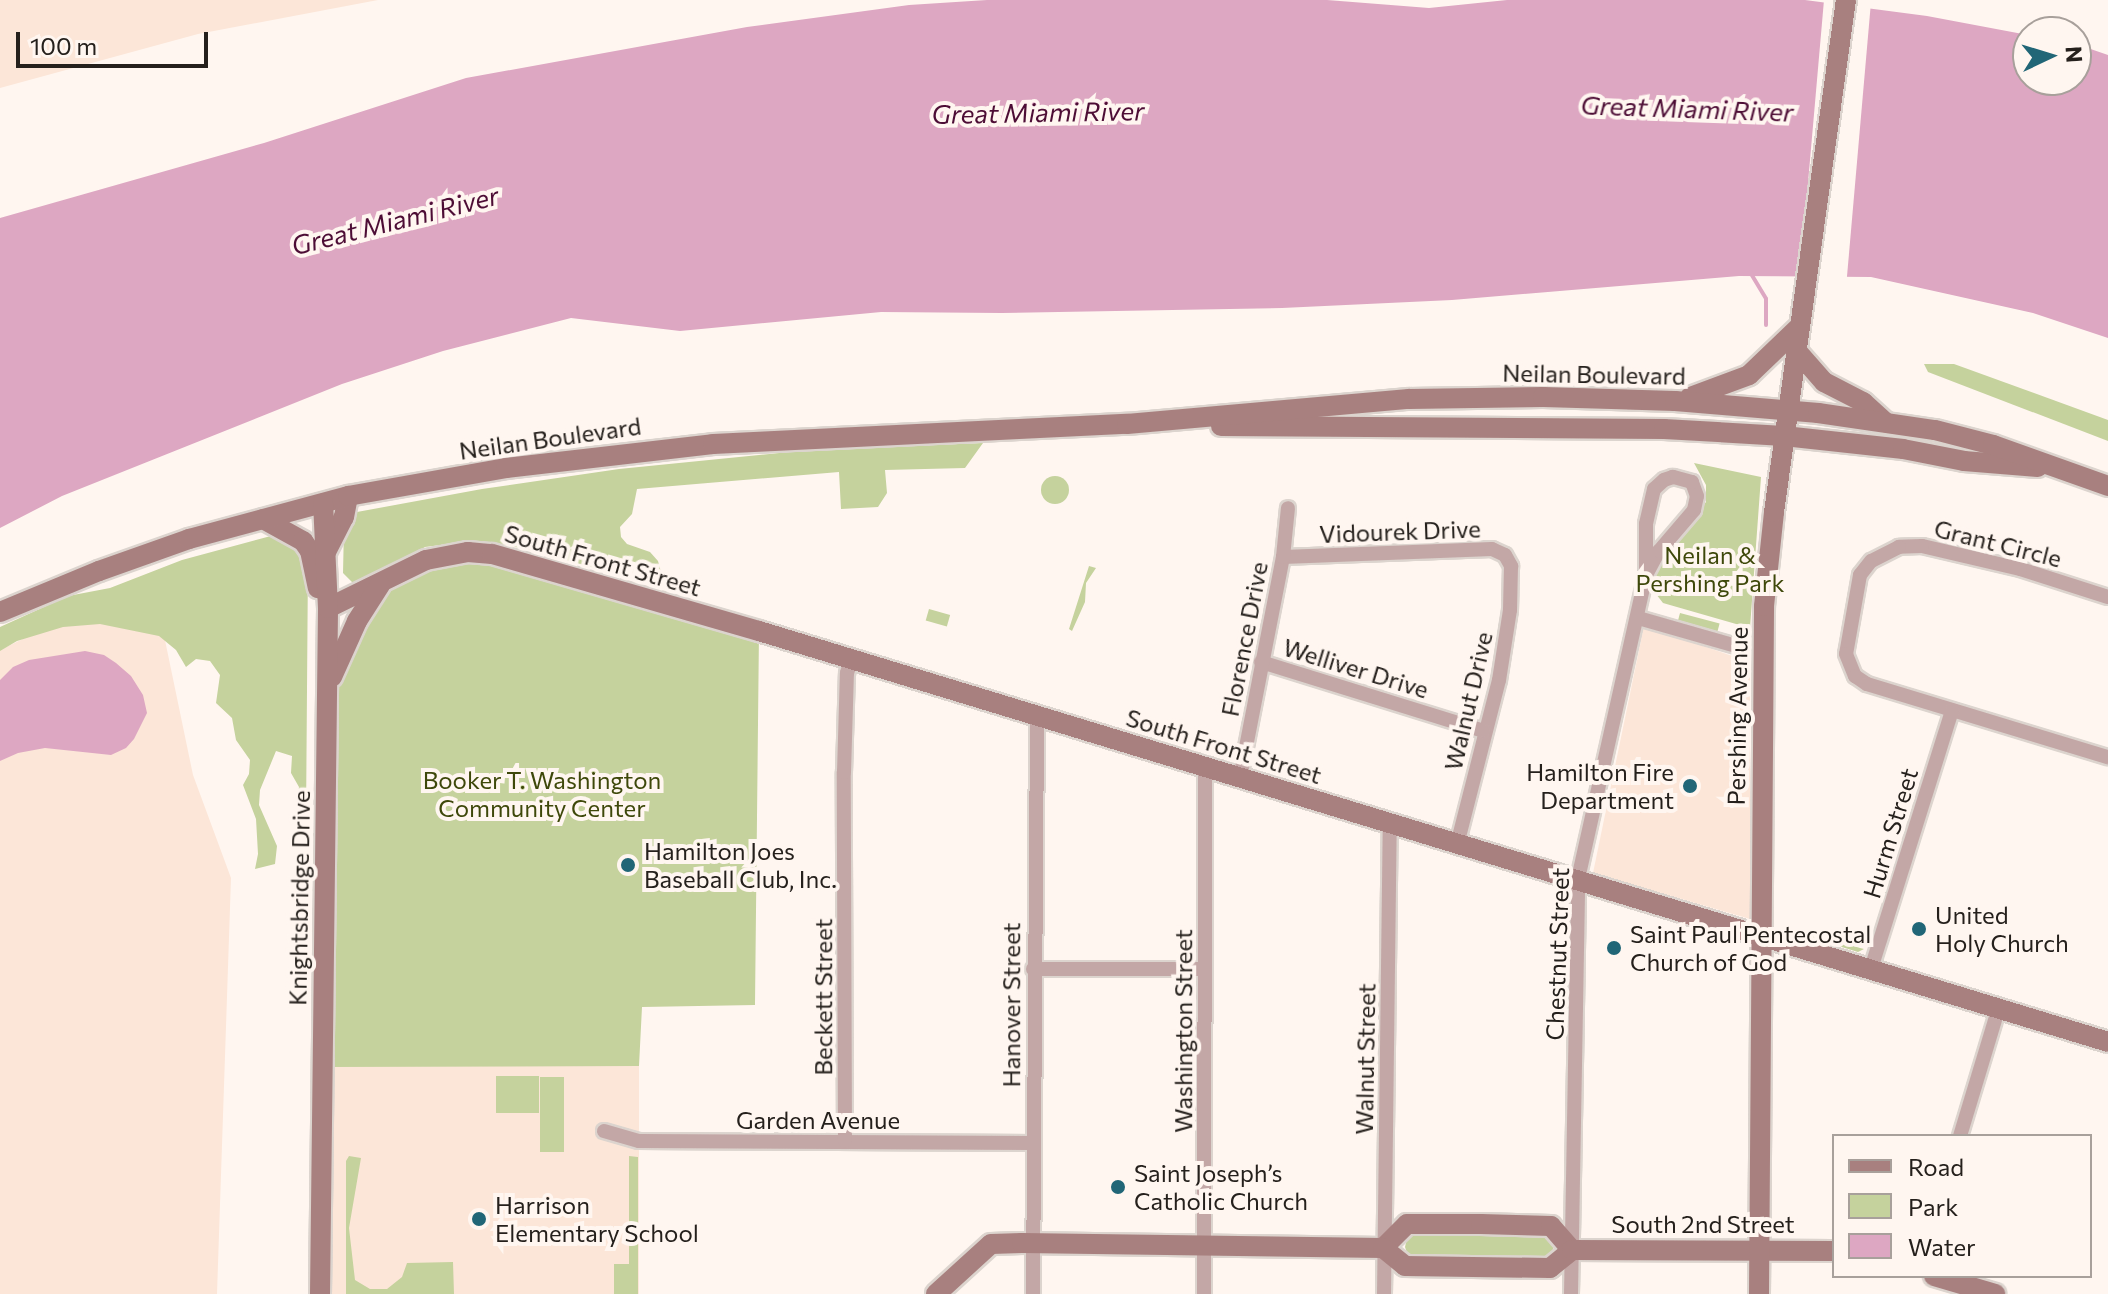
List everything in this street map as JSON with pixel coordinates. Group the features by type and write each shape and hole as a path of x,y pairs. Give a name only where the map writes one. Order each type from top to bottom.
{"street":[{"name":"Pershing Avenue","path":"1759,1294 1764,606 1784,436 1846,0"},
{"path":"1675,401 1738,381 1758,368 1775,347 1799,327"},
{"path":"1796,350 1824,382 1863,402 1885,422"},
{"name":"Neilan Boulevard","path":"0,612 99,571 189,539 348,496 506,468 713,444 1127,424 1409,399 1543,397 1675,401 1788,409 1885,422 1993,445 2108,486"},
{"name":"Neilan Boulevard","path":"1127,424 1664,429 1784,436 1903,449 1995,464 2054,467"},
{"name":"Chestnut Street","path":"1571,1294 1578,879 1638,618 1646,575 1646,524 1654,489 1673,477 1692,482 1697,496 1694,510 1659,551 1646,575"},
{"path":"326,552 344,517 348,496"},
{"name":"Knightsbridge Drive","path":"320,1294 328,608 323,503"},
{"name":"Florence Drive","path":"1240,778 1283,557 1288,508"},
{"path":"263,519 290,531 310,551 315,581 328,608"},
{"name":"Grant Circle","path":"1952,710 1867,684 1855,676 1846,654 1860,575 1884,552 1922,546 2020,569 2108,597"},
{"name":"Vidourek Drive","path":"1283,557 1492,549 1505,555 1511,566"},
{"name":"South Front Street","path":"328,608 444,555 468,552 492,554 1761,934 2108,1042"},
{"name":"Walnut Drive","path":"1457,845 1499,680 1510,610 1511,566"},
{"path":"327,688 357,621 380,585"},
{"path":"1638,618 1740,647"},
{"name":"Beckett Street","path":"845,1141 844,772 847,673 851,661"},
{"name":"Welliver Drive","path":"1261,662 1484,731"},
{"path":"1952,710 2108,757"},
{"name":"Hurm Street","path":"1871,969 1952,710"},
{"name":"Hanover Street","path":"1033,1294 1037,717"},
{"name":"Washington Street","path":"1204,1294 1205,769"},
{"name":"Walnut Street","path":"1384,1294 1390,824"},
{"path":"1033,969 1205,969"},
{"path":"1961,1134 1999,1007"},
{"name":"Garden Avenue","path":"604,1131 639,1141 1033,1143"},
{"path":"1383,1248 1407,1224 1466,1224 1551,1226 1572,1250"},
{"name":"South 2nd Street","path":"936,1294 991,1244 1383,1248 1405,1266 1494,1268 1550,1268 1572,1250 1832,1251"},
{"path":"1941,1278 1995,1294"}],"shaded area":[{"path":"0,0 378,0 198,34 0,88"},
{"path":"155,592 193,775 231,878 217,1294 0,1294 0,650 89,607"},
{"path":"1644,626 1750,662 1750,919 1593,873"},
{"name":"Harrison Elementary School","path":"323,1066 639,1066 639,1294 323,1294"}],"green space":[{"path":"1924,364 1954,364 2108,420 2108,441 1928,372"},
{"path":"983,443 965,468 885,470 887,493 878,507 841,509 839,472 637,489 632,514 620,527 621,537 627,544 650,552 658,561 661,572 657,585 522,548 471,541 425,547 361,584 353,583 343,573 344,527 357,512 482,489 619,469 809,450"},
{"name":"Neilan & Pershing Park","path":"1694,463 1761,477 1750,628 1663,603 1656,594 1655,580 1661,558 1706,502 1706,485"},
{"path":"1055,476 1065,480 1069,490 1065,500 1055,504 1045,500 1041,490 1045,480"},
{"path":"282,533 308,560 306,820 296,803 299,787 291,773 292,756 276,751 260,790 259,805 277,846 275,864 255,869 258,854 256,819 243,785 249,774 250,760 236,740 232,718 216,703 220,675 210,661 196,659 186,667 176,650 159,636 100,624 63,627 17,641 0,651 0,627 68,596 110,588 182,560"},
{"name":"Booker T. Washington Community Center","path":"468,552 759,631 755,1005 642,1007 639,1066 323,1067 327,688 380,585"},
{"path":"1089,566 1096,568 1086,583 1085,602 1072,631 1069,629"},
{"path":"929,609 950,615 947,627 926,621"},
{"path":"1680,613 1720,624 1714,645 1674,634"},
{"path":"1786,925 1864,949 1858,952 1790,931"},
{"path":"496,1076 539,1076 539,1113 496,1113"},
{"path":"540,1077 564,1077 564,1152 540,1152"},
{"path":"349,1156 361,1158 349,1228 355,1280 370,1289 387,1289 402,1277 407,1263 453,1262 454,1294 346,1294 346,1161"},
{"path":"629,1156 638,1157 638,1294 614,1294 614,1264 629,1264"},
{"path":"1549,1230 1555,1244 1549,1260 1408,1256 1405,1247 1408,1234"}],"water":[{"name":"Great Miami River","path":"987,0 1327,0 1429,8 1507,0 1805,0 1927,16 2012,32 2012,96 2092,96 2092,50 2108,55 2108,338 2033,313 1871,277 1739,276 1452,300 1282,308 881,312 680,331 571,318 443,351 342,384 62,496 0,528 0,218 264,143 466,78 747,27 909,5"},
{"path":"85,651 104,655 116,663 131,676 143,695 147,713 134,739 126,748 111,755 45,748 18,753 0,761 0,680 13,667 29,660"}],"pier":[{"path":"1824,0 1871,4 1846,286 1799,282"}],"waterway":[{"path":"1750,272 1766,299 1766,325"}],"place":[{"name":"Hamilton Fire Department","path":"1690,786"},
{"name":"Hamilton Joes Baseball Club, Inc.","path":"628,865"},
{"name":"United Holy Church","path":"1919,929"},
{"name":"Saint Paul Pentecostal Church of God","path":"1614,948"},
{"name":"Saint Joseph’s Catholic Church","path":"1118,1187"},
{"name":"Harrison Elementary School","path":"479,1219"}]}
